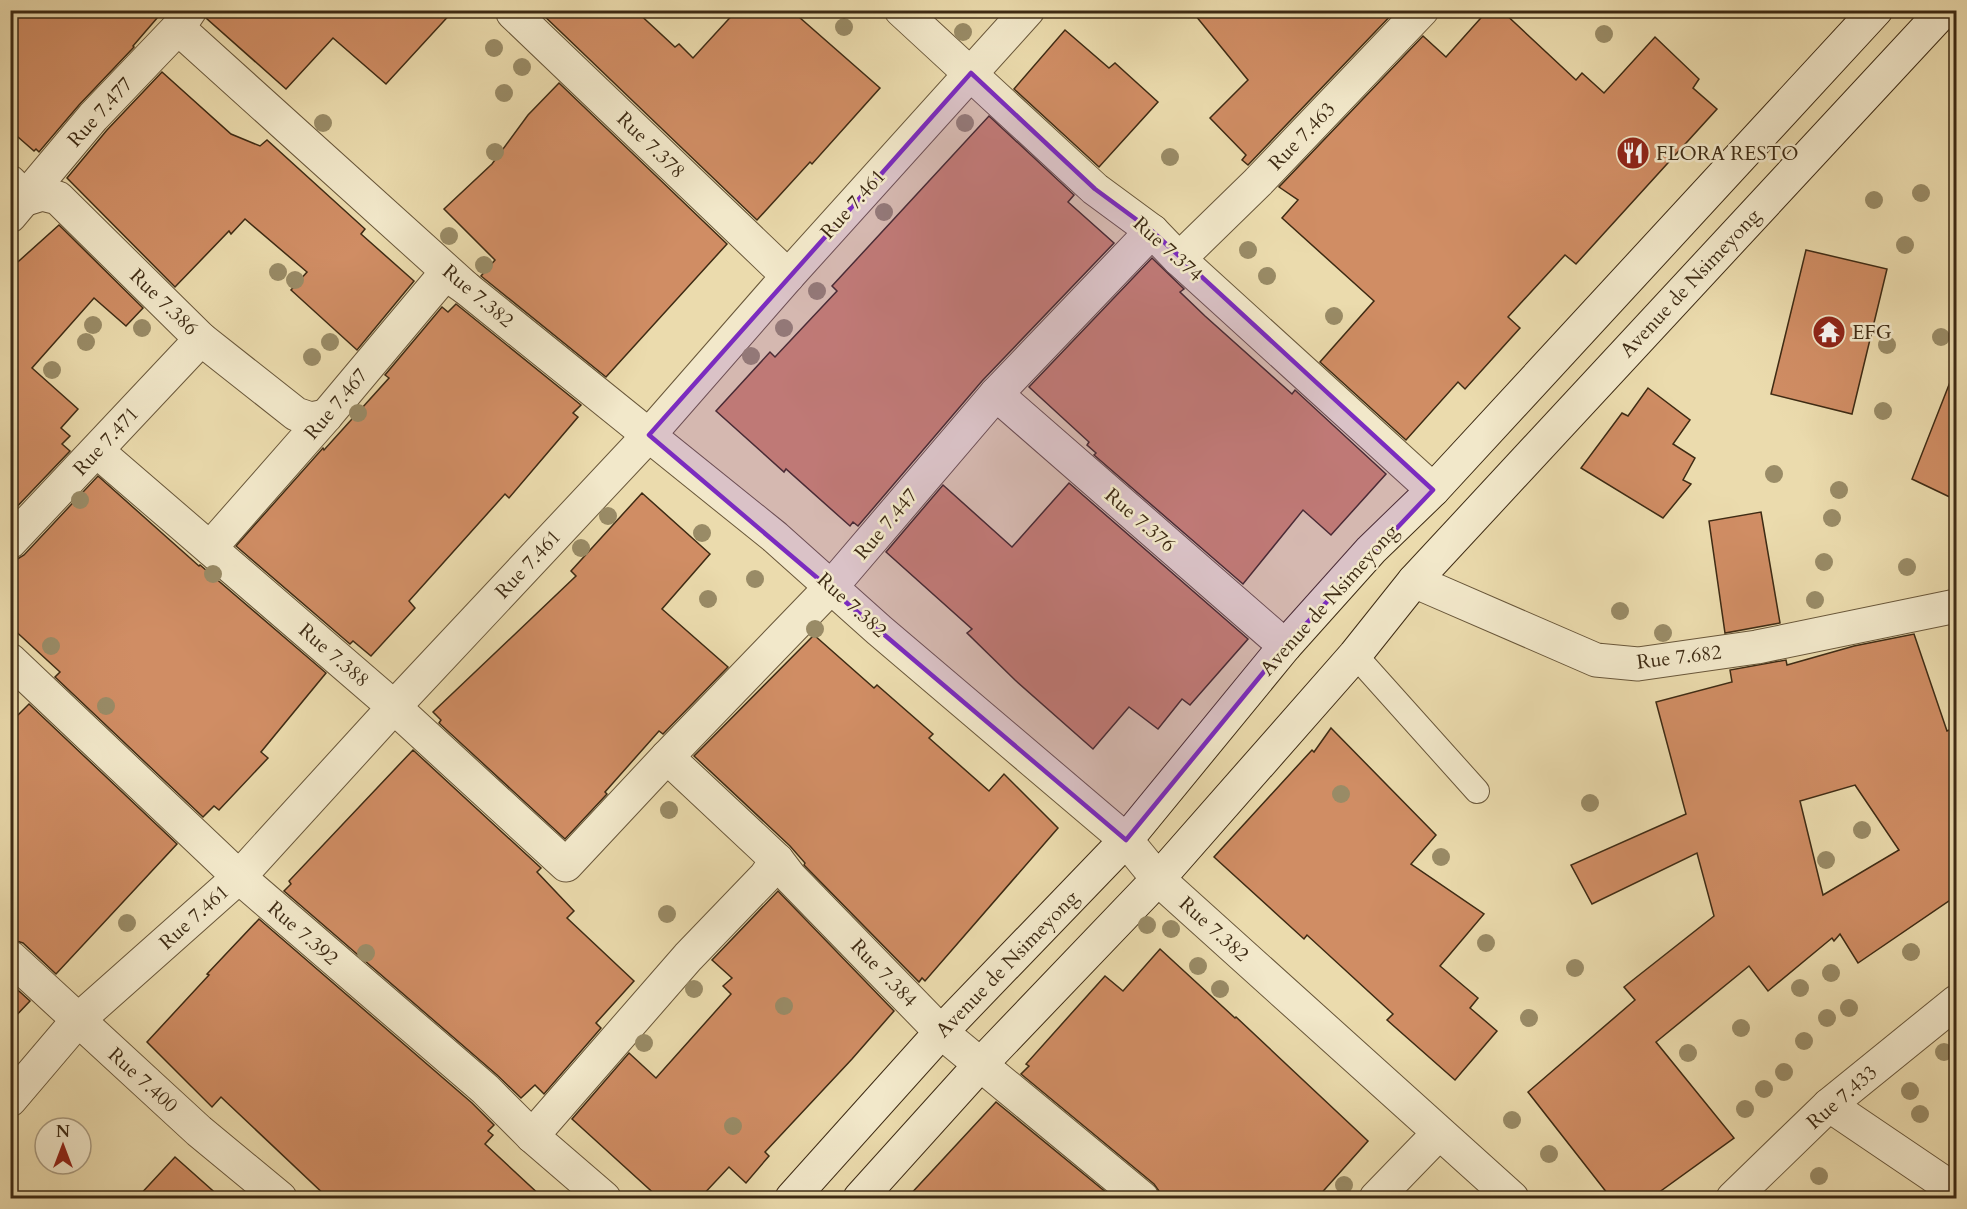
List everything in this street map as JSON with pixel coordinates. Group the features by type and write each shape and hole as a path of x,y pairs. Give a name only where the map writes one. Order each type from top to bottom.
{"street":[{"name":"Rue 7.374","path":"901,10 1095,189 1152,231 1179,259 1433,490"},
{"name":"Rue 7.461","path":"10,1100 78,1020 238,878 394,707 650,435 788,276 1028,10"},
{"name":"Rue 7.463","path":"1179,259 1258,182 1422,10"},
{"name":"Avenue de Nsimeyong","path":"792,1198 941,1032 1126,840 1285,646 1371,550 1433,490 1876,10"},
{"name":"Avenue de Nsimeyong","path":"860,1198 980,1065 1158,879 1356,655 1414,581 1944,10"},
{"name":"Rue 7.378","path":"513,12 788,276"},
{"name":"Rue 7.477","path":"16,199 184,19"},
{"name":"Rue 7.382","path":"184,19 466,288 650,435 832,586 879,630 1126,840 1158,879 1512,1198"},
{"name":"Rue 7.386","path":"16,199 42,194 58,198 201,339 296,414 311,419 326,416"},
{"name":"Rue 7.447","path":"566,865 667,756 832,586 996,394 1152,231"},
{"name":"Rue 7.467","path":"210,548 326,416 440,280 450,277 466,288"},
{"name":"Rue 7.471","path":"10,542 201,339"},
{"name":"Rue 7.376","path":"996,394 1285,646"},
{"name":"Rue 7.388","path":"97,451 394,707 566,865"},
{"name":"Rue 7.682","path":"1414,581 1596,660 1638,664 1757,647 1956,606"},
{"name":"Rue 7.392","path":"10,660 238,878 485,1089 532,1136 604,1198"},
{"name":"Rue 7.384","path":"667,756 777,860 790,878 941,1032 1142,1198"},
{"path":"532,1136 688,957 765,878 777,860"},
{"name":"Rue 7.400","path":"10,957 272,1196"},
{"name":"Rue 7.433","path":"1733,1198 1828,1105 1956,1002"},
{"path":"1828,1105 1956,1191"},
{"path":"1376,1198 1439,1133"}],"lane":[{"path":"1356,655 1477,791"}],"highlighted area":[{"path":"971,73 1095,189 1152,231 1433,490 1285,646 1126,840 649,435"}],"building":[{"path":"20,10 164,10 134,47 79,105 39,152 36,149 34,151 10,130 10,21"},
{"path":"209,10 454,10 386,84 333,38 286,89 206,18"},
{"path":"538,10 635,10 675,47 679,44 693,58 737,10 791,10 880,88 812,164 810,162 757,220"},
{"path":"1191,10 1396,10 1248,165 1242,160 1246,155 1210,118 1248,80"},
{"path":"1488,10 1501,10 1576,80 1582,73 1604,93 1655,37 1699,79 1693,88 1717,109 1576,264 1565,255 1508,317 1520,328 1465,389 1458,382 1406,440 1320,362 1374,301 1282,218 1298,200 1279,187 1423,36 1446,57"},
{"path":"1065,30 1109,68 1115,63 1158,102 1099,167 1014,89"},
{"path":"162,72 231,134 260,146 267,140 365,229 361,234 414,281 357,350 291,290 307,272 245,219 231,234 229,231 175,287 67,178 107,130"},
{"path":"559,83 727,244 606,377 481,276 495,260 444,209 492,164 528,115"},
{"path":"989,116 1074,195 1068,202 1114,243 982,381 858,526 853,522 850,526 786,469 784,472 716,411 770,352 775,357 837,291 832,286"},
{"path":"59,225 143,308 126,326 94,298 32,368 78,409 61,428 70,436 62,444 70,451 10,514 10,269"},
{"name":"EFG","path":"1806,250 1887,269 1852,414 1771,394"},
{"path":"1152,258 1184,289 1180,292 1205,316 1292,394 1295,390 1386,474 1331,535 1303,510 1243,584 1094,455 1096,453 1087,445 1089,442 1029,387"},
{"path":"456,304 581,405 573,413 578,417 509,498 505,494 409,601 415,608 371,656 353,641 350,644 236,546 389,378 385,375 442,307 448,312"},
{"path":"1954,372 1956,372 1956,500 1912,479"},
{"path":"1648,388 1690,420 1673,444 1695,458 1683,480 1691,484 1663,518 1581,468 1622,413 1628,416"},
{"path":"98,476 199,566 326,673 261,752 268,758 219,810 214,806 203,817 55,677 60,672 10,626 10,560 16,560 24,555"},
{"path":"1069,483 1248,639 1190,705 1182,699 1158,729 1129,707 1093,749 1015,680 967,633 972,629 886,552 943,485 1012,547"},
{"path":"642,493 710,554 662,609 728,667 663,734 659,731 605,792 607,794 565,839 439,723 441,720 433,712 576,576 571,571"},
{"path":"1761,512 1780,623 1725,633 1709,521"},
{"path":"1914,634 1947,731 1956,727 1956,896 1858,963 1840,934 1834,941 1832,938 1768,991 1749,966 1656,1042 1734,1138 1651,1198 1611,1198 1528,1092 1635,1000 1624,987 1714,916 1697,853 1592,904 1571,865 1686,814 1656,702 1732,682 1730,670 1786,660 1787,665 1854,646","holes":["1855,785 1899,850 1823,895 1800,801"]},
{"path":"814,635 874,688 877,685 933,734 929,738 989,791 1004,774 1058,828 925,981 922,978 919,982 804,865 805,863 790,846 694,756"},
{"path":"29,704 177,844 56,974 23,943 10,939 10,723"},
{"path":"1331,728 1436,835 1411,864 1484,914 1440,966 1478,998 1470,1008 1497,1031 1455,1080 1387,1020 1393,1014 1307,935 1304,939 1214,857 1312,750 1314,752"},
{"path":"413,750 541,868 537,872 574,911 567,918 634,981 596,1023 601,1028 544,1094 535,1085 521,1098 284,891 291,884 289,881"},
{"path":"778,891 894,1011 765,1152 769,1156 746,1183 729,1167 700,1198 659,1198 572,1119 629,1053 656,1078 731,994 723,986 732,978 712,960"},
{"path":"259,919 472,1103 494,1125 488,1131 493,1135 485,1144 543,1198 328,1198 221,1097 212,1107 147,1042"},
{"path":"1160,949 1368,1141 1317,1198 1160,1198 1159,1191 1154,1184 1021,1074 1029,1066 1026,1064 1105,976 1123,991"},
{"path":"10,983 30,1001 10,1022"},
{"path":"996,1102 1113,1198 907,1198"},
{"path":"175,1157 221,1198 137,1198"}],"place":[{"name":"FLORA RESTO","path":"1633,153"},
{"name":"EFG","path":"1829,332"}]}
